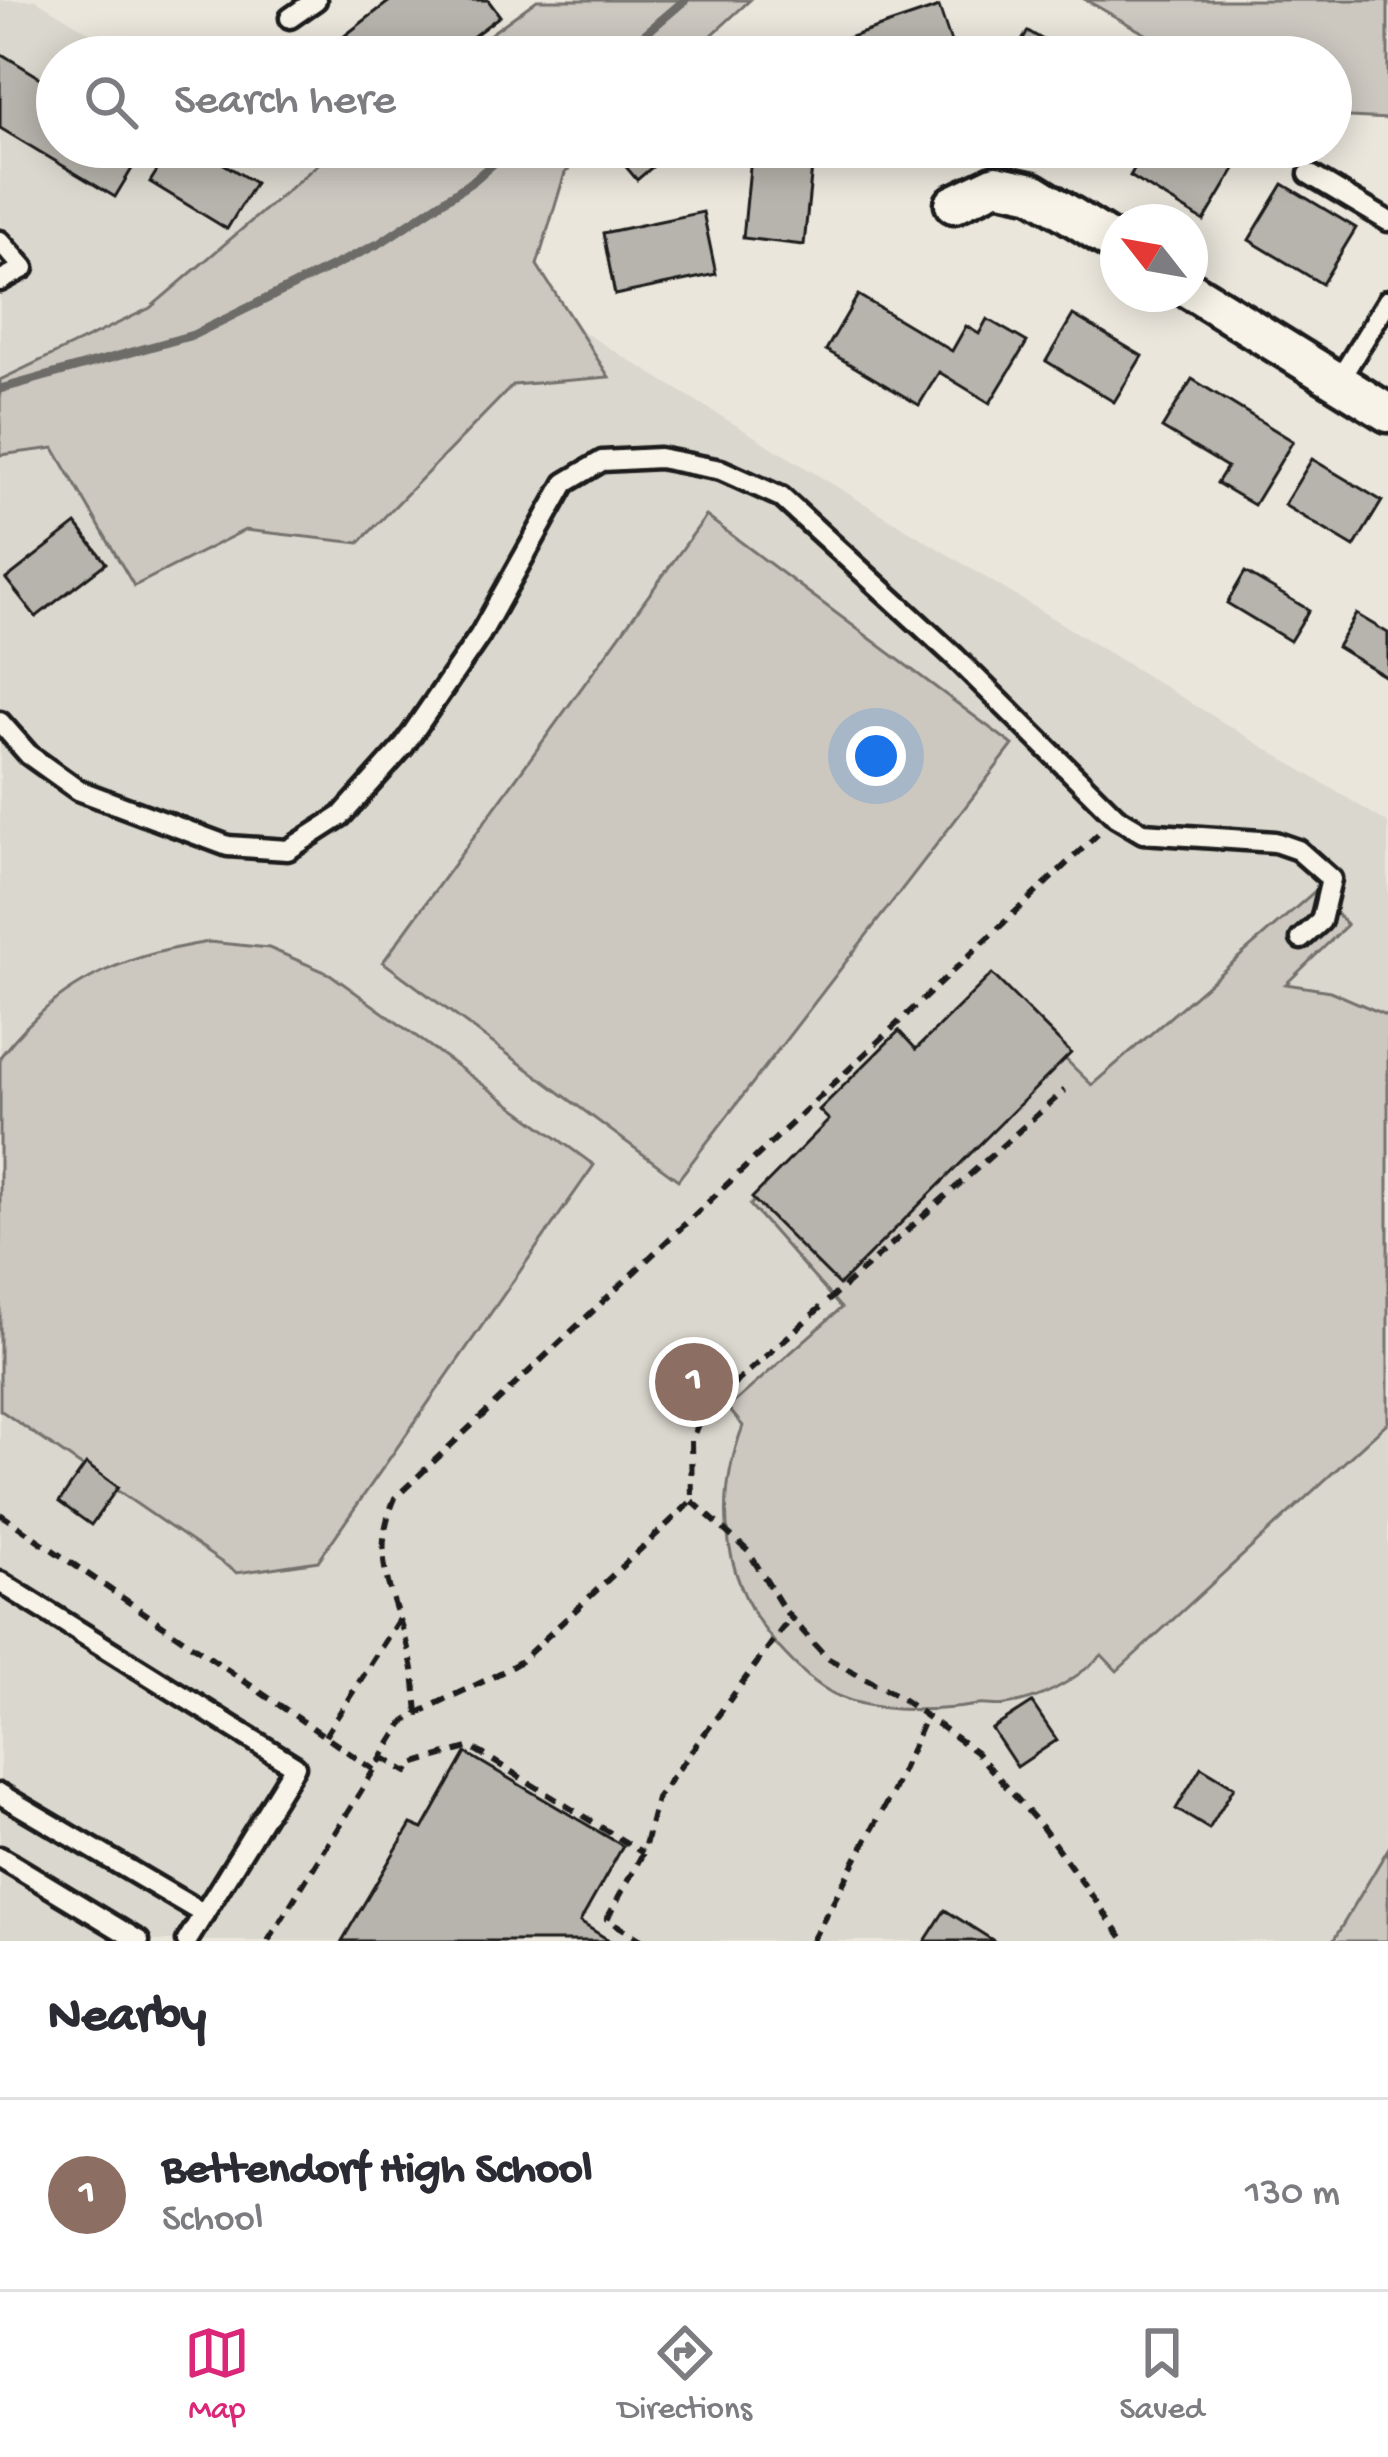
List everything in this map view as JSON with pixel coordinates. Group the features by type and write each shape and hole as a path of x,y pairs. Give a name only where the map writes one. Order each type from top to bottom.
{"street":[{"path":"954,204 996,184 1033,192 1100,234"},
{"path":"1208,301 1388,413"}],"lane":[{"path":"290,18 316,0"},
{"path":"1310,174 1388,221"},
{"path":"0,241 24,268 0,281"},
{"path":"1338,382 1388,299"},
{"path":"0,722 28,754 78,790 228,845 288,850 341,815 403,747 481,634 565,484 602,461 659,458 721,470 781,497 955,657 1116,817 1143,833 1275,842 1298,850 1331,879 1321,921 1301,939"},
{"path":"0,1582 295,1766 187,1941"},
{"path":"0,1794 204,1914"},
{"path":"0,1857 140,1941"}],"path":[{"path":"418,1713 412,1660 384,1571 381,1529 395,1498 1116,817"},
{"path":"1065,1090 703,1412 691,1441 692,1501 748,1551 791,1617 827,1658 898,1696 976,1752 1042,1827 1125,1941"},
{"path":"268,1941 403,1723 520,1661 692,1501"},
{"path":"0,1514 374,1770"},
{"path":"643,1941 607,1919 643,1853 657,1798 791,1617"},
{"path":"325,1736 399,1619"},
{"path":"812,1941 893,1791 926,1716"},
{"path":"382,1757 407,1772 412,1764 471,1747 643,1853"}],"shaded area":[{"path":"0,0 36,0 95,36 36,36 36,168 314,168 1388,823 1388,1941 0,1941"},
{"path":"537,0 750,0 711,36 488,36"},
{"path":"1086,0 1388,0 1388,119 1352,117 1352,36 1149,36"},
{"path":"313,168 570,168 537,265 609,377 513,385 359,543 245,530 134,586 54,448 0,455 0,380 150,308"},
{"path":"706,516 1013,745 678,1180 383,962"},
{"path":"1315,891 1347,925 1286,984 1330,991 1388,1016 1388,1422 1117,1671 1102,1655 1058,1688 1003,1706 882,1708 823,1688 764,1629 737,1575 727,1517 728,1487 743,1426 728,1408 841,1308 750,1205 991,987 1092,1085"},
{"path":"209,942 269,948 330,974 594,1165 318,1561 237,1573 0,1410 0,1057 44,1010 92,977 146,955"},
{"path":"1388,1849 1388,1941 1333,1941"}],"building":[{"path":"391,0 488,0 500,16 474,36 344,36"},
{"path":"939,7 949,36 854,36"},
{"path":"0,53 36,75 36,150 0,128"},
{"path":"67,168 132,168 115,197"},
{"path":"159,168 230,168 255,183 227,229 150,182"},
{"path":"627,168 651,168 637,180"},
{"path":"750,168 812,168 804,245 743,238"},
{"path":"1135,168 1235,168 1208,214 1208,204 1176,204 1130,176"},
{"path":"1283,184 1356,228 1322,284 1249,240"},
{"path":"703,212 716,274 615,295 603,233"},
{"path":"858,295 952,351 966,326 979,334 987,319 1027,342 990,403 939,372 919,405 826,350"},
{"path":"1073,315 1142,356 1114,402 1046,361"},
{"path":"1192,379 1293,441 1254,505 1217,483 1227,467 1162,428"},
{"path":"1312,459 1382,501 1354,547 1284,505"},
{"path":"76,524 106,563 36,617 6,579"},
{"path":"1245,572 1309,610 1290,641 1227,603"},
{"path":"1356,614 1388,633 1388,678 1337,647"},
{"path":"992,974 1071,1053 839,1285 752,1198 829,1120 819,1110 899,1031 916,1049"},
{"path":"86,1464 118,1487 91,1525 59,1502"},
{"path":"1032,1703 1057,1740 1017,1767 992,1729"},
{"path":"466,1753 623,1846 580,1922 610,1941 342,1941 411,1824 423,1829"},
{"path":"1201,1767 1234,1787 1209,1829 1176,1809"},
{"path":"945,1910 994,1941 925,1941"}],"waterway":[{"path":"643,36 685,0"},
{"path":"0,389 193,335 380,243 488,168"}],"place":[{"name":"Bettendorf High School","path":"694,1382"}]}
